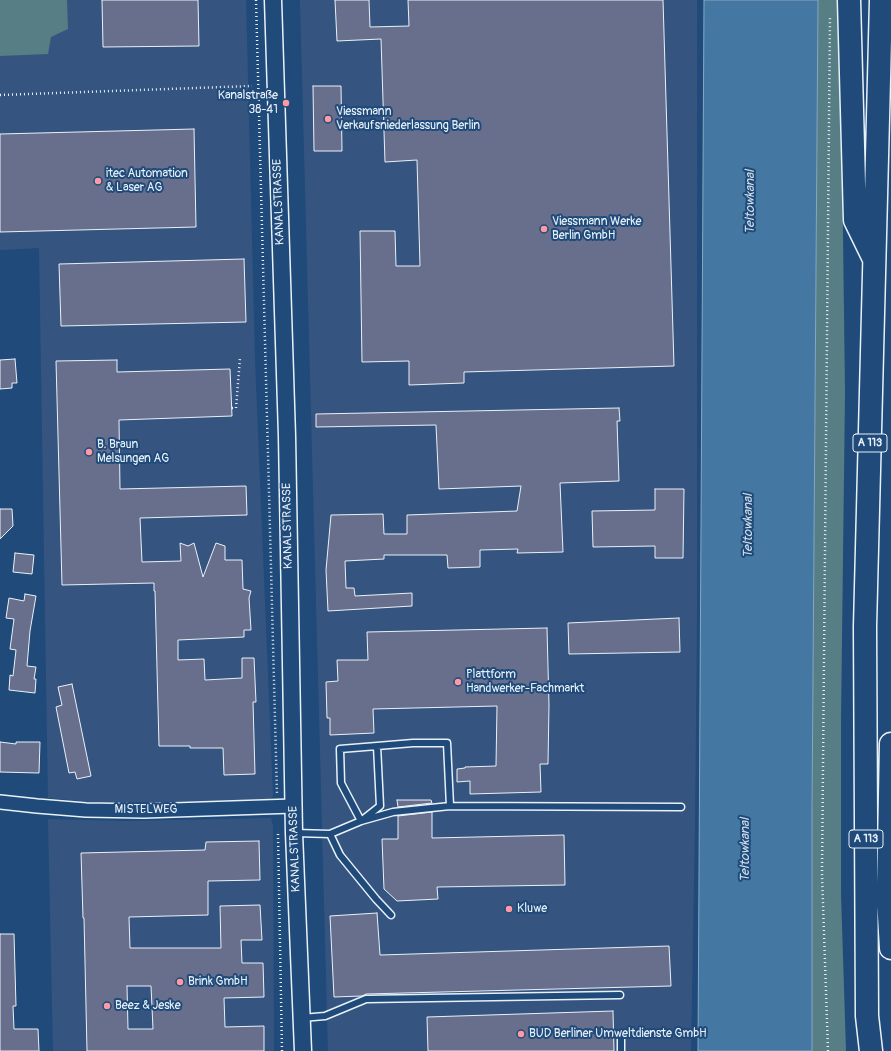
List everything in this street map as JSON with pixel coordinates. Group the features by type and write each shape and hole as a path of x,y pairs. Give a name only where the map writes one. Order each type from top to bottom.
{"highway":[{"path":"849,0 855,220 874,259"},
{"name":"A 113","path":"871,1051 867,1016 865,627 881,0"},
{"name":"A 113","path":"891,744 888,898 891,948"}],"street":[{"name":"KANALSTRASSE","path":"273,0 287,436 293,806 303,1051"},
{"name":"MISTELWEG","path":"0,802 86,810 144,811 293,806"}],"lane":[{"path":"362,821 341,783 340,749 413,743 447,743 450,806"},
{"path":"362,821 380,806 377,746"},
{"path":"294,833 330,834 362,821 393,812 450,806 681,806"},
{"path":"330,834 340,855 391,915"},
{"path":"302,1018 325,1016 366,999 620,995"},
{"path":"621,1034 621,1051"}],"path":[{"path":"256,0 276,783"},
{"path":"828,1051 822,874 830,16"},
{"path":"0,95 252,86"},
{"path":"232,408 236,408 240,358"},
{"path":"278,834 282,1051"}],"shaded area":[{"path":"0,0 246,0 255,361 273,796 270,799 138,803 91,802 48,798 39,248 0,250"},
{"path":"300,0 697,0 697,615 691,1051 328,1051"},
{"path":"271,818 273,825 274,1051 53,1051 48,819 125,821"}],"green space":[{"path":"0,0 67,0 68,29 51,37 48,54 0,56"},
{"path":"818,0 840,0 845,392 841,721 841,894 846,1051 812,1051 812,811"}],"water":[{"name":"Teltowkanal","path":"704,0 818,0 812,811 812,1051 698,1051"}],"building":[{"path":"102,0 198,0 199,46 103,47"},
{"name":"Viessmann Werke Berlin GmbH","path":"335,0 369,0 370,27 409,26 408,0 663,0 674,366 464,372 464,383 409,385 409,361 362,362 360,231 395,231 396,266 420,266 417,160 385,162 381,39 337,41"},
{"name":"Viessmann Verkaufsniederlassung Berlin","path":"313,86 341,86 342,151 314,151"},
{"name":"itec Automation & Laser AG","path":"194,129 196,227 0,232 0,134"},
{"path":"244,259 246,322 61,326 59,264"},
{"path":"15,359 17,383 12,383 12,388 0,389 0,360"},
{"path":"117,360 117,372 230,369 232,416 119,420 120,489 246,486 247,515 140,518 142,562 181,561 180,543 188,546 194,543 203,577 216,543 225,546 225,560 242,560 243,589 251,591 249,598 251,630 244,630 244,637 178,640 178,660 204,659 205,680 242,678 242,658 254,658 256,702 253,702 255,774 224,775 223,748 159,746 154,583 62,585 56,361"},
{"path":"619,408 620,421 617,421 619,481 560,483 563,552 517,553 518,549 480,550 480,567 448,568 447,555 384,555 384,559 345,561 346,588 354,588 355,596 412,593 412,606 328,611 326,570 331,515 383,514 384,534 407,534 407,515 517,511 521,486 439,489 436,425 316,427 316,414"},
{"path":"655,489 684,489 683,558 655,558 655,546 593,547 592,511 655,510"},
{"path":"0,509 12,509 13,526 0,539"},
{"path":"15,553 34,555 32,574 13,572"},
{"path":"25,594 36,596 30,631 27,666 36,667 34,679 36,679 35,693 9,690 10,675 13,676 16,650 10,649 14,619 6,618 9,598 24,601"},
{"path":"679,618 680,652 569,654 568,623"},
{"name":"Plattform Handwerker-Fachmarkt","path":"547,628 549,705 548,764 540,764 541,792 470,794 470,781 457,782 457,769 465,767 496,766 497,706 373,709 374,733 330,735 330,718 327,718 326,682 338,681 337,660 368,660 367,632"},
{"path":"72,684 91,776 77,779 75,772 69,773 56,707 62,705 58,687"},
{"path":"0,742 16,744 16,742 40,742 39,773 0,772"},
{"path":"397,800 431,800 432,803 398,807"},
{"path":"432,812 432,838 564,835 565,885 437,887 438,899 397,901 384,889 382,839 398,839 398,816"},
{"path":"259,841 260,880 208,881 208,915 129,917 130,948 221,948 220,906 260,905 262,940 241,940 242,963 263,963 264,997 224,998 225,1027 264,1026 264,1051 87,1051 81,853 205,850 206,842","holes":["127,986 151,986 153,1029 128,1029"]},
{"path":"377,913 380,955 669,946 671,986 366,994 362,996 334,997 330,916"},
{"path":"0,934 14,934 16,1006 13,1006 14,1029 38,1029 39,1051 0,1051"},
{"name":"BUD Berliner Umweltdienste GmbH","path":"613,1011 614,1051 428,1051 427,1017"}],"place":[{"name":"Kanalstraße 38-41","path":"286,103"},
{"name":"Viessmann Verkaufsniederlassung Berlin","path":"328,119"},
{"name":"itec Automation & Laser AG","path":"98,181"},
{"name":"Viessmann Werke Berlin GmbH","path":"544,229"},
{"name":"B. Braun Melsungen AG","path":"89,452"},
{"name":"Plattform Handwerker-Fachmarkt","path":"458,682"},
{"name":"Kluwe","path":"509,909"},
{"name":"Brink GmbH","path":"180,982"},
{"name":"Beez & Jeske","path":"107,1006"},
{"name":"BUD Berliner Umweltdienste GmbH","path":"521,1034"}]}
